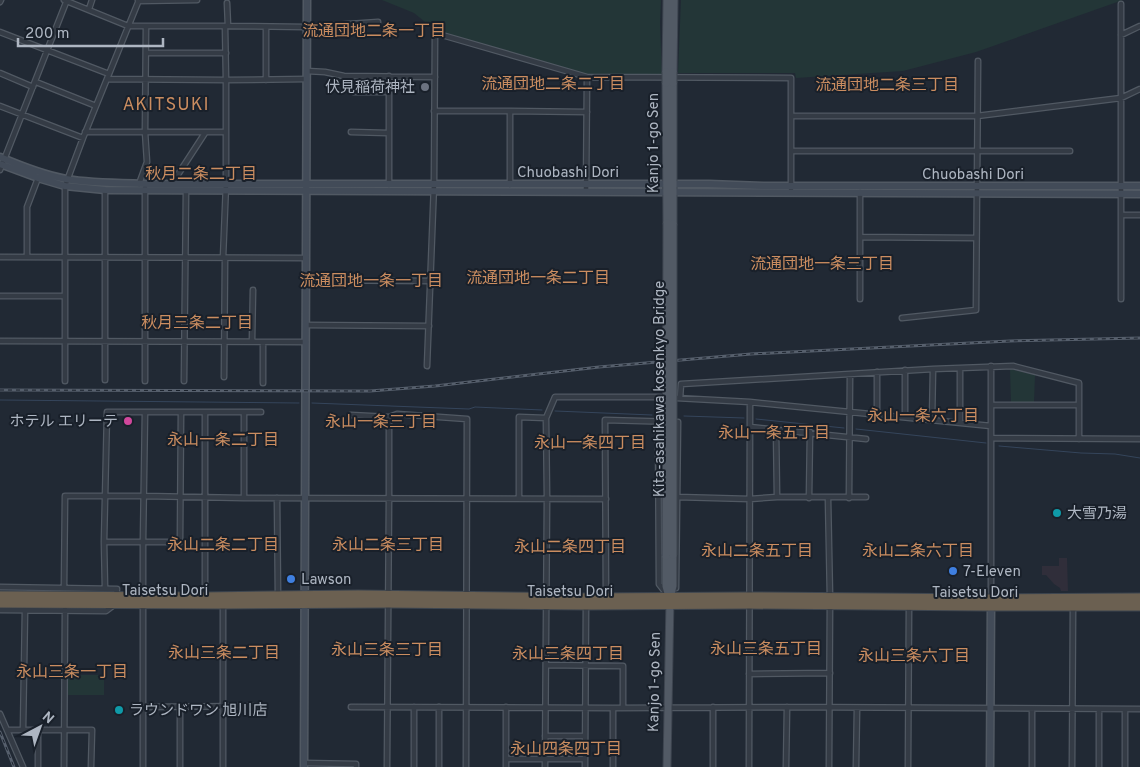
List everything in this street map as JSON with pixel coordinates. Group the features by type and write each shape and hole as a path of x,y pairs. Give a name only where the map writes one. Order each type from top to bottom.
{"highway":[{"name":"Taisetsu Dori","path":"0,596 28,603"},
{"name":"Taisetsu Dori","path":"0,603 205,600 278,596 305,600"},
{"name":"Taisetsu Dori","path":"205,600 222,604 388,599 991,603 1073,602 1140,598"},
{"name":"Taisetsu Dori","path":"1073,602 1140,606"}],"main road":[{"path":"667,0 670,63"},
{"path":"670,63 674,0"},
{"name":"Kanjo 1-go Sen","path":"670,63 670,223"},
{"name":"Kita-asahikawa kosenkyo Bridge","path":"669,556 670,223"},
{"name":"Kanjo 1-go Sen","path":"667,767 670,601 666,586 669,556"}],"street":[{"path":"1,163 23,114 66,0 128,26 306,27 378,22"},
{"path":"89,10 92,0"},
{"path":"65,381 66,182 139,0 197,0"},
{"path":"307,0 304,765 356,764 356,767"},
{"path":"224,377 227,3"},
{"path":"1121,4 1121,299"},
{"path":"145,381 143,186 147,162 146,26"},
{"path":"1121,35 1140,26"},
{"path":"266,27 266,80"},
{"path":"0,32 108,77 146,80 307,79"},
{"path":"427,366 434,188 435,33 587,77 791,78 791,189"},
{"path":"146,53 226,53"},
{"path":"902,318 976,310 978,61"},
{"path":"306,71 344,76 434,78"},
{"path":"0,73 96,106"},
{"path":"389,76 389,188"},
{"path":"586,188 587,77"},
{"path":"791,116 977,116 1121,98 1140,89"},
{"path":"354,92 389,92"},
{"path":"0,106 83,138"},
{"path":"434,111 587,112"},
{"path":"510,111 510,188"},
{"path":"85,132 225,132"},
{"path":"351,132 388,133"},
{"path":"174,184 177,176 205,133"},
{"path":"791,151 1070,151"},
{"name":"Chuobashi Dori","path":"1,163 47,174 66,182 93,182 186,191 226,187"},
{"name":"Chuobashi Dori","path":"1,163 38,178 105,190 174,184 226,187 977,190 1120,190 1140,186"},
{"path":"27,257 27,207 38,178"},
{"path":"860,189 860,299"},
{"path":"105,190 105,380"},
{"name":"Chuobashi Dori","path":"1120,190 1140,194"},
{"path":"184,381 186,191"},
{"path":"1121,215 1140,215"},
{"path":"860,237 976,238"},
{"path":"0,257 306,258"},
{"path":"306,280 431,282"},
{"path":"252,342 253,290"},
{"path":"0,296 65,296"},
{"path":"306,325 429,326"},
{"path":"0,341 306,342"},
{"path":"263,342 263,383"},
{"path":"990,767 991,366"},
{"path":"680,398 681,384 905,370 1014,366 1079,383 1079,439"},
{"path":"960,368 960,423"},
{"path":"932,420 934,369"},
{"path":"905,370 905,417"},
{"path":"877,414 878,372"},
{"path":"849,498 850,374"},
{"path":"545,767 546,418 555,397 680,398 750,402 992,426"},
{"path":"749,767 750,402"},
{"path":"991,405 1079,405"},
{"path":"105,588 104,542 107,412 261,412"},
{"path":"143,767 145,412"},
{"path":"104,542 180,542 181,412"},
{"path":"205,412 205,600"},
{"path":"244,412 244,498"},
{"path":"351,415 389,417 397,414 467,419 466,767"},
{"path":"386,767 389,417"},
{"path":"520,498 519,417 546,418"},
{"path":"606,601 605,420 678,422 676,588 670,601"},
{"path":"658,422 659,584 670,601"},
{"path":"750,427 866,439"},
{"path":"776,429 776,497"},
{"path":"809,498 810,432"},
{"path":"992,438 1140,439"},
{"path":"64,588 65,496 606,499"},
{"path":"677,497 750,499 776,497 866,497"},
{"path":"277,498 278,596"},
{"path":"828,498 830,602 828,767"},
{"path":"0,587 117,589 117,600 106,611 65,610 28,603 0,610"},
{"path":"585,767 586,601"},
{"path":"908,767 909,602"},
{"path":"1072,767 1073,602"},
{"path":"23,730 28,603"},
{"path":"222,604 222,767"},
{"path":"64,767 65,610"},
{"path":"546,666 623,666 623,708"},
{"path":"749,674 830,673"},
{"path":"143,707 260,706"},
{"path":"180,707 180,767"},
{"path":"351,707 1140,709"},
{"path":"414,707 414,767"},
{"path":"439,707 439,767"},
{"path":"506,707 506,767"},
{"path":"713,707 713,767"},
{"path":"786,707 786,767"},
{"path":"613,708 613,767"},
{"path":"856,767 857,708"},
{"path":"1032,709 1032,767"},
{"path":"1099,709 1099,767"},
{"path":"1125,709 1125,767"},
{"path":"0,714 23,767"},
{"path":"7,730 92,730 91,767"},
{"path":"38,730 38,767"},
{"path":"546,736 585,736"},
{"path":"506,759 585,759"}],"shaded area":[{"path":"382,0 661,0 662,74 586,75 436,31 414,13"},
{"path":"681,0 1123,0 976,52 903,71 796,78 795,73 678,73"},
{"path":"1010,369 1035,375 1034,403 1011,402"},
{"path":"1059,558 1067,558 1068,591 1061,591 1046,575 1042,575 1042,566 1059,566"},
{"path":"68,675 104,675 104,695 68,695"}],"waterway":[{"path":"0,400 299,403"},
{"path":"312,403 542,410"},
{"path":"555,411 652,415"},
{"path":"684,416 744,418"},
{"path":"756,419 844,428"},
{"path":"856,429 986,443"},
{"path":"999,446 1115,454 1140,458"}],"railway":[{"path":"0,390 370,391 435,386 599,367 751,354 1010,341 1140,338"},
{"path":"0,732 14,767"}],"place":[{"name":"伏見稲荷神社","path":"425,87"},
{"name":"ホテル エリーテ","path":"128,421"},
{"name":"大雪乃湯","path":"1057,513"},
{"name":"7-Eleven","path":"953,571"},
{"name":"Lawson","path":"291,579"},
{"name":"ラウンドワン 旭川店","path":"119,710"}],"district":[{"name":"流通団地二条一丁目","path":"374,30"},
{"name":"流通団地二条二丁目","path":"553,83"},
{"name":"流通団地二条三丁目","path":"887,84"},
{"name":"AKITSUKI","path":"166,104"},
{"name":"秋月二条二丁目","path":"201,173"},
{"name":"流通団地一条三丁目","path":"822,263"},
{"name":"流通団地一条二丁目","path":"538,277"},
{"name":"流通団地一条一丁目","path":"371,280"},
{"name":"秋月三条二丁目","path":"197,322"},
{"name":"永山一条六丁目","path":"923,415"},
{"name":"永山一条三丁目","path":"381,421"},
{"name":"永山一条五丁目","path":"774,432"},
{"name":"永山一条二丁目","path":"223,439"},
{"name":"永山一条四丁目","path":"590,442"},
{"name":"永山二条二丁目","path":"223,544"},
{"name":"永山二条三丁目","path":"388,544"},
{"name":"永山二条四丁目","path":"570,546"},
{"name":"永山二条五丁目","path":"757,550"},
{"name":"永山二条六丁目","path":"918,550"},
{"name":"永山三条五丁目","path":"766,648"},
{"name":"永山三条三丁目","path":"387,649"},
{"name":"永山三条二丁目","path":"224,652"},
{"name":"永山三条四丁目","path":"568,653"},
{"name":"永山三条六丁目","path":"914,655"},
{"name":"永山三条一丁目","path":"72,671"},
{"name":"永山四条四丁目","path":"566,748"}]}
